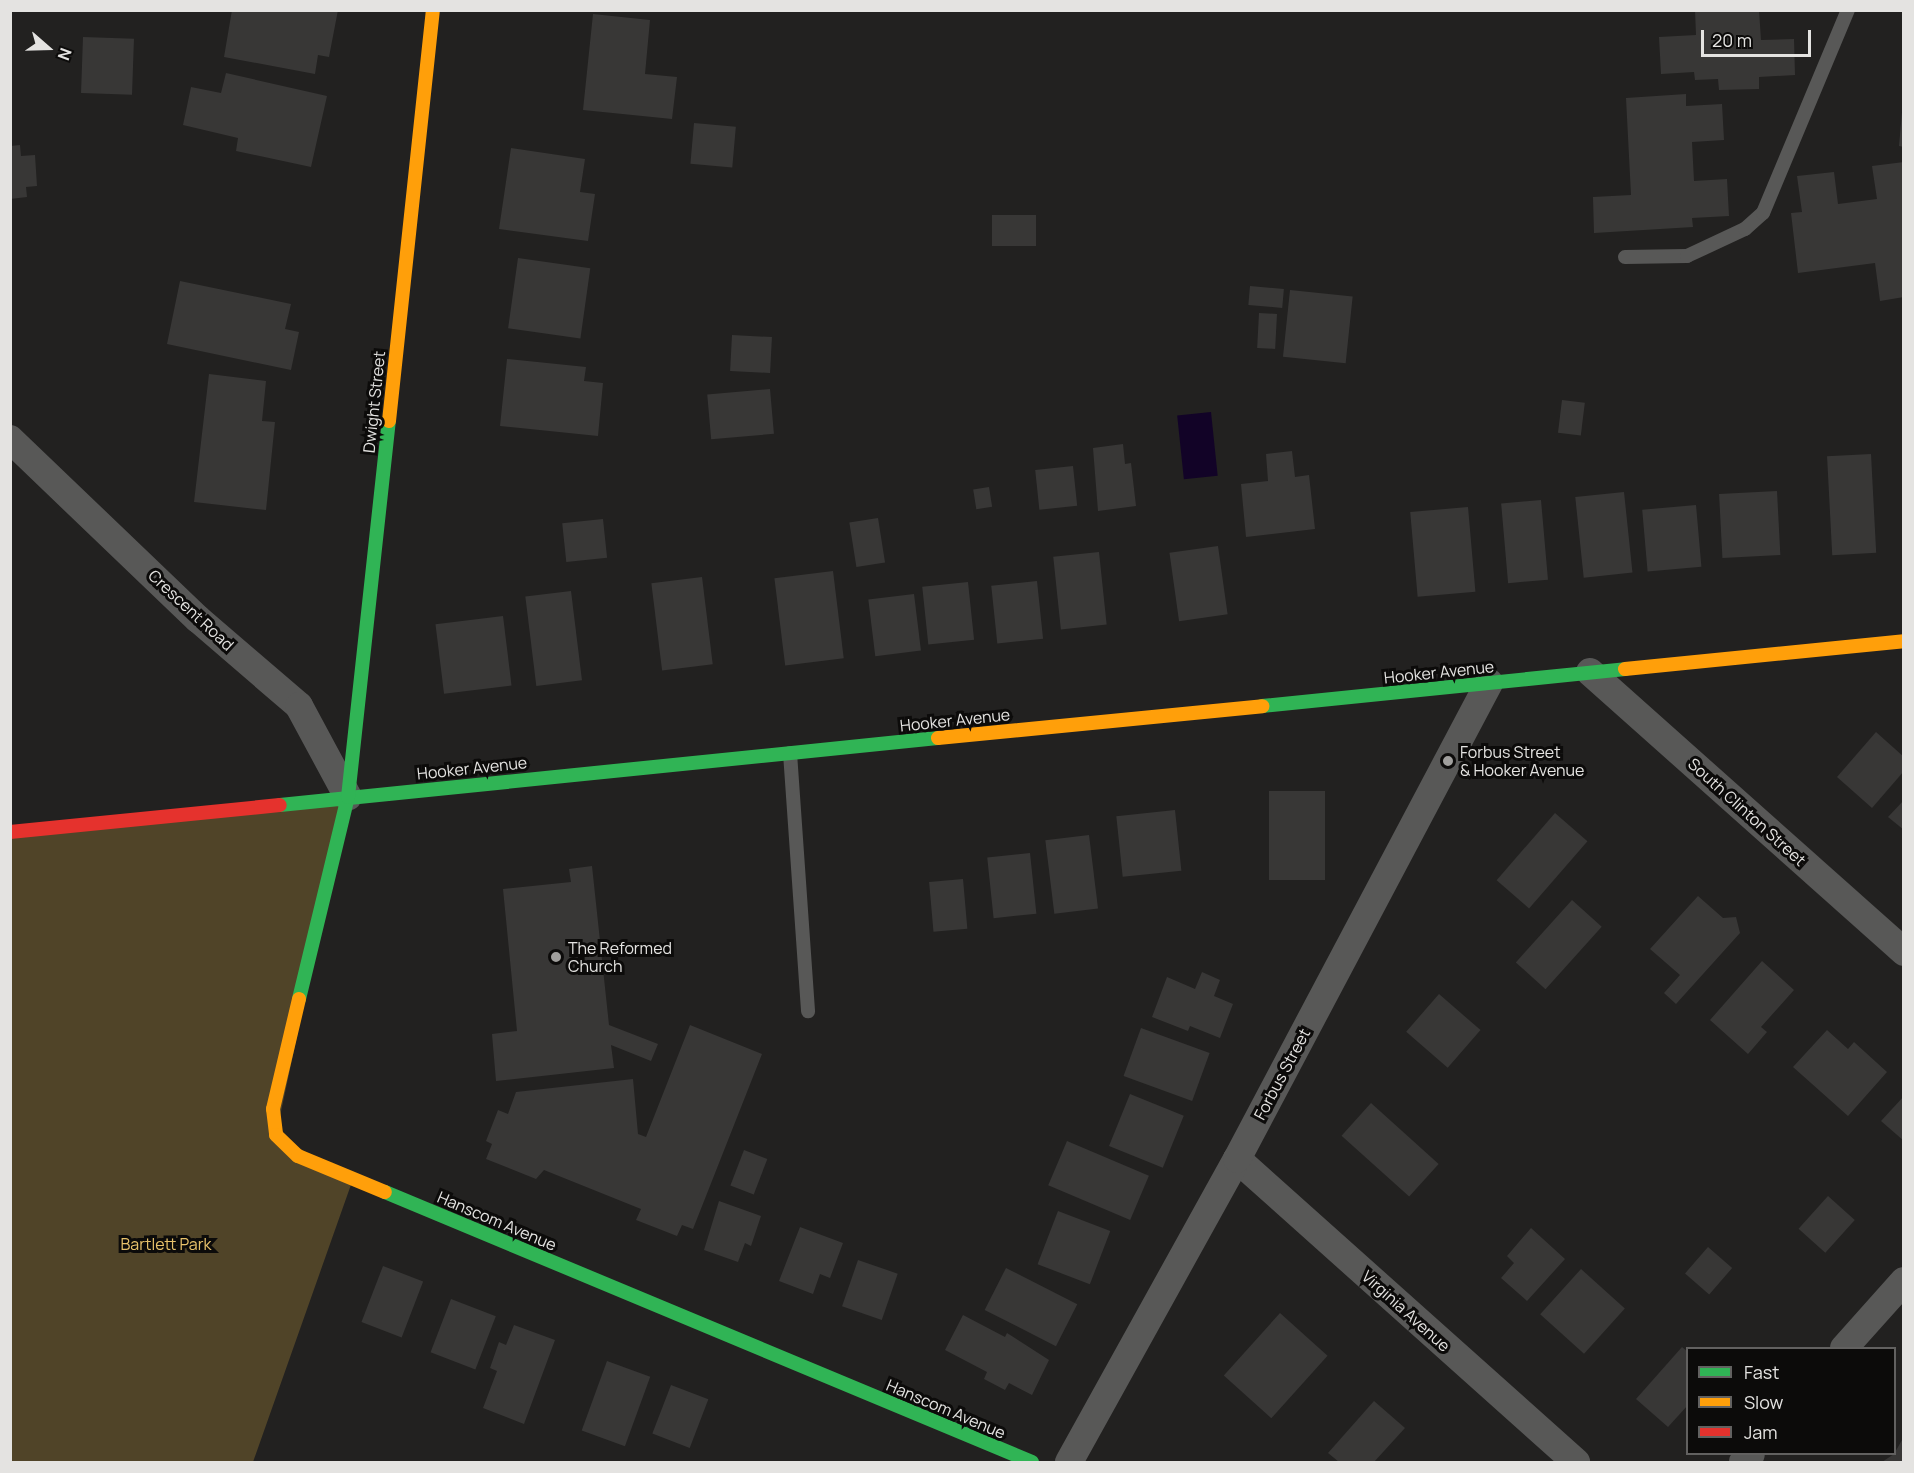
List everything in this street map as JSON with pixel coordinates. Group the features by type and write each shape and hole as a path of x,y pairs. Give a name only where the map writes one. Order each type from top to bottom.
{"street":[{"name":"Dwight Street","path":"348,797 433,10"},
{"name":"Crescent Road","path":"10,439 198,619 299,706 348,797"},
{"name":"Hooker Avenue","path":"10,832 1904,641"},
{"name":"South Clinton Street","path":"1590,672 1904,952"},
{"name":"Forbus Street","path":"1069,1462 1236,1160 1489,683"},
{"name":"Hanscom Avenue","path":"348,797 273,1108 276,1135 298,1156 1032,1462"},
{"name":"Virginia Avenue","path":"1236,1160 1576,1462"},
{"path":"1845,1347 1904,1281"}],"lane":[{"path":"1625,257 1687,256 1745,229 1763,213 1848,10"},
{"path":"790,753 808,1011"}],"green space":[{"name":"Bartlett Park","path":"348,797 276,1135 353,1179 253,1462 11,1462 11,832"}],"shaded area":[{"path":"1211,412 1218,476 1184,479 1177,416"}],"building":[{"path":"232,10 338,10 329,57 318,55 315,74 224,57"},
{"path":"1695,10 1759,10 1761,40 1794,39 1795,75 1759,77 1759,89 1719,90 1718,79 1695,80 1694,72 1661,74 1659,37 1696,35"},
{"path":"593,14 650,20 645,74 677,77 672,119 583,110"},
{"path":"83,37 134,39 132,95 81,93"},
{"path":"226,73 327,96 311,167 236,151 238,138 183,125 191,87 221,93"},
{"path":"1686,94 1686,106 1722,104 1724,140 1692,142 1694,181 1727,179 1729,216 1692,218 1693,227 1594,233 1593,197 1631,195 1626,98"},
{"path":"1902,112 1904,112 1904,147 1899,146"},
{"path":"694,123 736,127 732,168 690,164"},
{"path":"20,145 21,156 35,155 37,186 26,187 27,197 10,199 10,146"},
{"path":"511,148 585,159 580,192 595,194 588,241 499,229"},
{"path":"1904,162 1904,297 1880,301 1875,263 1798,273 1791,213 1802,212 1797,176 1834,172 1838,204 1877,199 1872,166"},
{"path":"992,215 1036,215 1036,246 992,246"},
{"path":"518,258 590,268 580,338 508,328"},
{"path":"180,281 291,304 285,329 299,332 291,370 167,344"},
{"path":"1250,286 1284,289 1282,308 1248,305"},
{"path":"1290,290 1353,297 1346,363 1283,357"},
{"path":"1259,313 1277,314 1275,349 1257,348"},
{"path":"732,335 772,337 770,373 730,371"},
{"path":"507,359 586,367 584,381 603,383 598,436 500,426"},
{"path":"209,374 266,381 262,421 275,422 266,510 194,502"},
{"path":"770,389 774,434 711,439 707,394"},
{"path":"1562,400 1585,403 1581,436 1558,433"},
{"path":"1123,444 1125,464 1131,463 1136,506 1098,511 1093,448"},
{"path":"1292,451 1295,477 1309,475 1315,529 1246,537 1241,484 1268,481 1266,454"},
{"path":"1871,454 1876,553 1832,555 1827,456"},
{"path":"1073,466 1077,506 1039,510 1035,470"},
{"path":"989,487 992,507 976,509 973,490"},
{"path":"1777,491 1780,555 1722,558 1719,494"},
{"path":"1624,492 1632,573 1584,578 1575,497"},
{"path":"1541,500 1548,580 1508,583 1501,503"},
{"path":"1696,505 1701,567 1648,571 1642,510"},
{"path":"1468,507 1475,592 1418,597 1410,512"},
{"path":"878,518 885,562 856,567 849,523"},
{"path":"603,519 607,558 566,562 562,523"},
{"path":"1218,546 1228,614 1179,621 1169,553"},
{"path":"1099,552 1107,625 1061,629 1053,557"},
{"path":"833,571 844,658 785,666 774,578"},
{"path":"702,577 713,664 662,671 651,583"},
{"path":"1037,581 1043,639 997,643 991,586"},
{"path":"968,582 974,640 928,644 922,587"},
{"path":"571,591 582,680 536,686 525,597"},
{"path":"914,594 921,651 875,656 868,600"},
{"path":"503,616 512,685 444,694 436,624"},
{"path":"1876,732 1904,757 1904,771 1872,808 1837,777"},
{"path":"1269,791 1325,791 1325,880 1269,880"},
{"path":"1904,800 1904,830 1888,817"},
{"path":"1175,810 1181,871 1123,877 1116,816"},
{"path":"1555,813 1587,841 1529,908 1497,880"},
{"path":"1089,835 1098,908 1054,914 1045,840"},
{"path":"1030,853 1036,914 994,918 987,857"},
{"name":"The Reformed Church","path":"592,866 609,1025 658,1044 651,1061 611,1045 614,1068 496,1081 492,1034 517,1031 503,889 571,882 569,869"},
{"path":"963,879 967,929 933,932 929,882"},
{"path":"1698,896 1723,918 1736,917 1740,933 1676,1004 1664,993 1680,975 1650,949"},
{"path":"1572,900 1602,927 1546,989 1516,962"},
{"path":"1762,961 1794,990 1761,1027 1767,1032 1748,1054 1710,1020"},
{"path":"1202,972 1220,980 1214,996 1233,1004 1220,1038 1190,1026 1188,1031 1152,1017 1167,977 1195,989"},
{"path":"1439,994 1481,1030 1448,1068 1406,1032"},
{"path":"690,1025 762,1054 693,1229 682,1225 677,1236 636,1220 641,1209 544,1170 536,1179 486,1159 492,1144 486,1141 498,1110 508,1114 516,1092 633,1079 638,1134 646,1137"},
{"path":"1141,1028 1210,1053 1192,1101 1124,1076"},
{"path":"1827,1030 1848,1049 1854,1042 1887,1072 1848,1116 1793,1067"},
{"path":"1130,1094 1184,1116 1163,1168 1109,1146"},
{"path":"1904,1096 1904,1141 1881,1121"},
{"path":"1371,1103 1439,1164 1409,1197 1342,1136"},
{"path":"1067,1141 1149,1176 1130,1220 1048,1185"},
{"path":"744,1150 767,1159 754,1194 730,1185"},
{"path":"1828,1196 1855,1220 1825,1253 1799,1229"},
{"path":"719,1201 761,1216 751,1246 745,1243 738,1262 704,1250"},
{"path":"1058,1211 1110,1231 1090,1284 1038,1264"},
{"path":"800,1227 843,1243 830,1278 820,1274 813,1294 779,1281"},
{"path":"1531,1228 1565,1259 1527,1301 1501,1278 1514,1263 1507,1256"},
{"path":"1708,1247 1732,1268 1709,1294 1685,1273"},
{"path":"858,1260 898,1274 882,1320 842,1306"},
{"path":"383,1266 423,1281 402,1337 361,1322"},
{"path":"1006,1268 1077,1304 1056,1346 985,1310"},
{"path":"1581,1269 1625,1308 1584,1354 1540,1314"},
{"path":"451,1299 496,1316 475,1369 431,1352"},
{"path":"1280,1313 1328,1356 1271,1418 1224,1375"},
{"path":"963,1315 1005,1337 1007,1333 1049,1360 1032,1395 1009,1383 1005,1390 984,1379 987,1372 945,1350"},
{"path":"514,1325 555,1340 524,1424 483,1408 497,1371 490,1368 499,1342 506,1345"},
{"path":"1682,1347 1686,1350 1686,1407 1668,1427 1636,1399"},
{"path":"607,1361 650,1377 625,1446 582,1431"},
{"path":"671,1385 708,1399 690,1448 652,1434"},
{"path":"1374,1401 1405,1428 1374,1462 1339,1462 1328,1453"},
{"path":"1902,1440 1904,1462 1882,1462 1896,1455"}],"traffic: fast":[{"path":"299,999 348,797 389,421"},
{"path":"1262,706 1625,669"},
{"path":"280,805 938,738"},
{"path":"385,1192 1032,1462"}],"traffic: slow":[{"path":"389,421 433,10"},
{"path":"1625,669 1904,641"},
{"path":"938,738 1262,706"},
{"path":"299,999 273,1109 276,1135 298,1156 385,1192"}],"traffic: jam":[{"path":"10,832 280,805"}],"place":[{"name":"Forbus Street & Hooker Avenue","path":"1448,761"},
{"name":"The Reformed Church","path":"556,957"}]}
